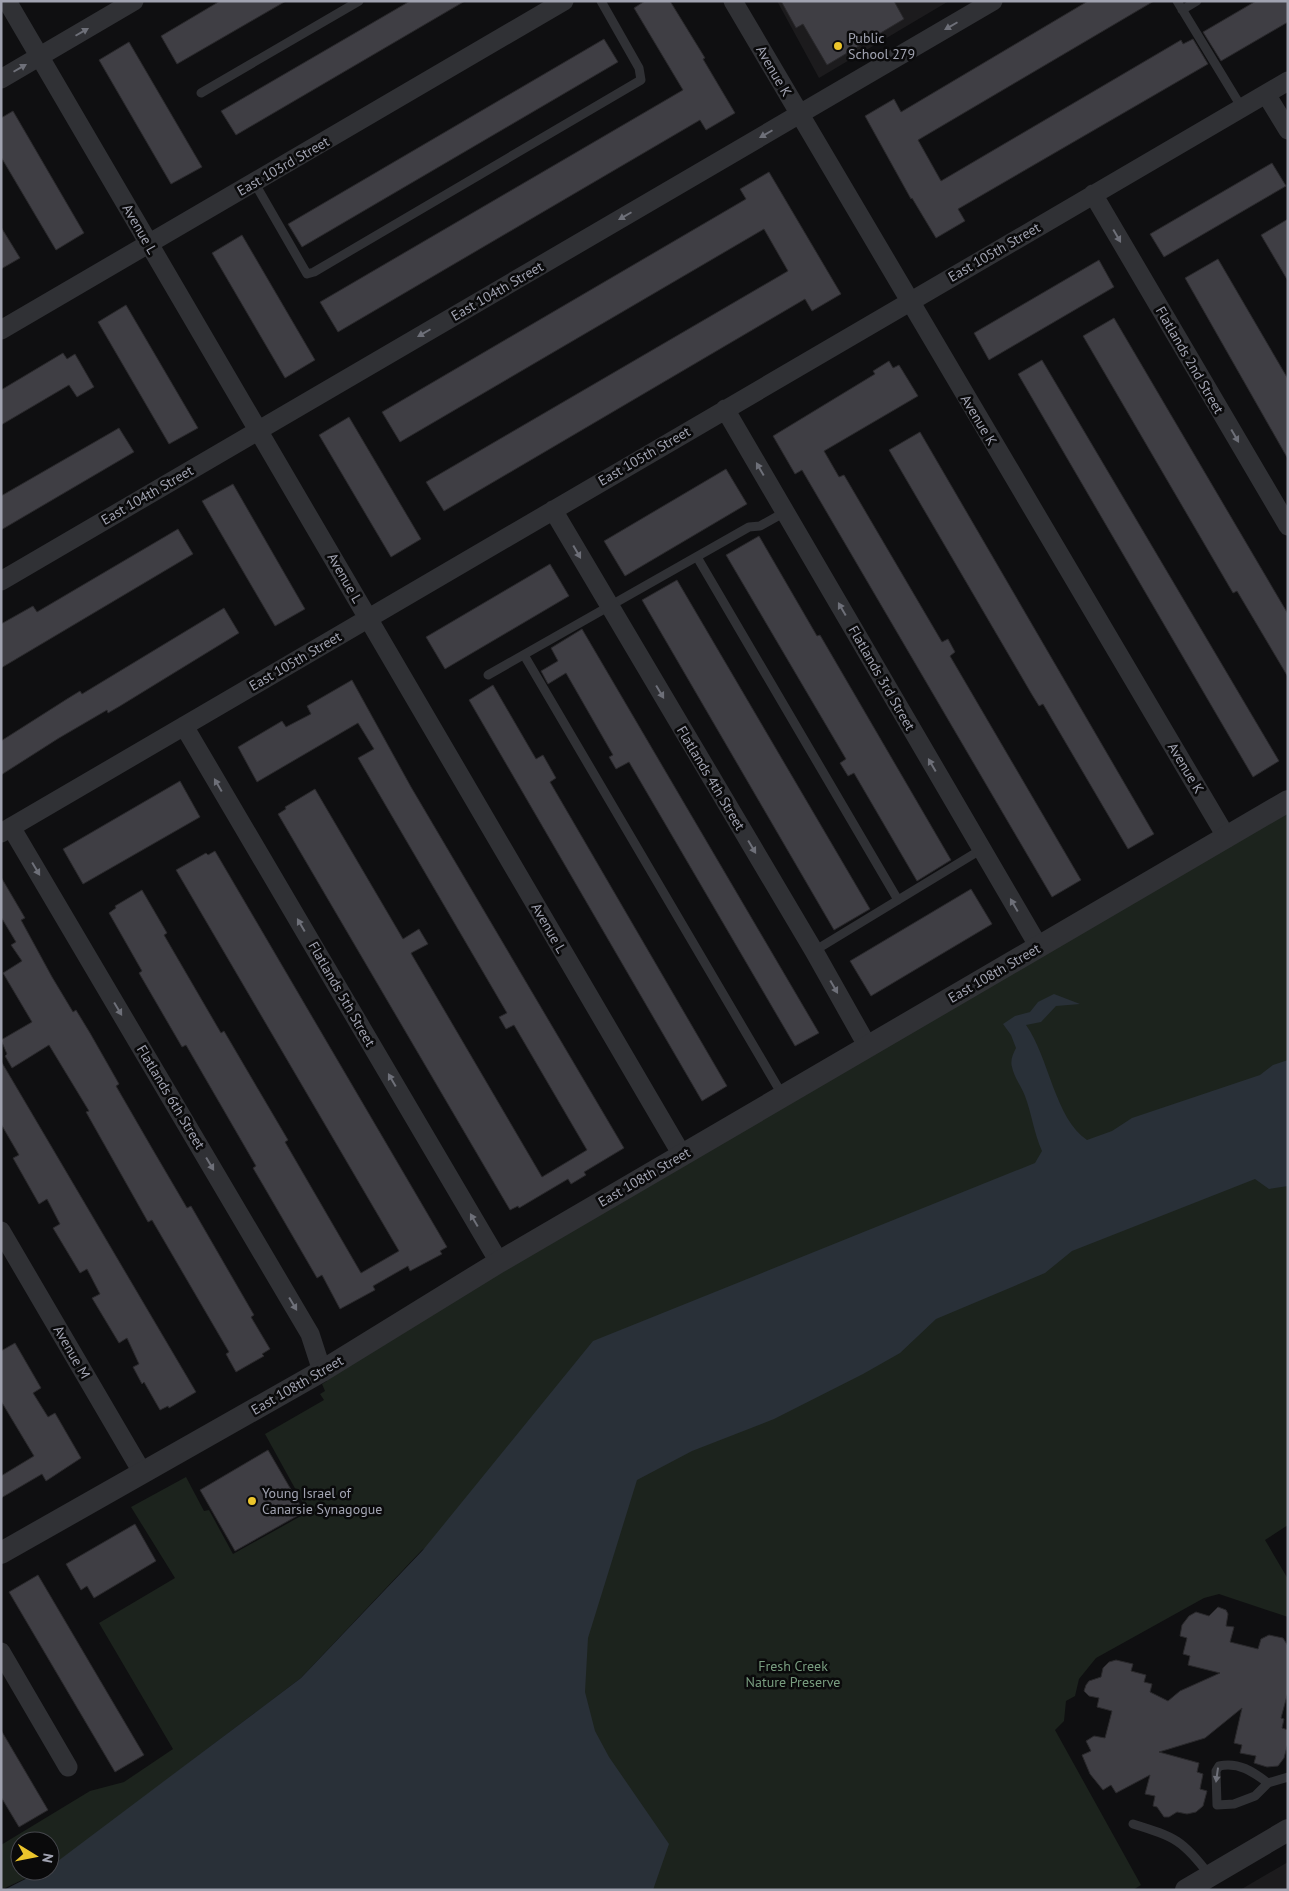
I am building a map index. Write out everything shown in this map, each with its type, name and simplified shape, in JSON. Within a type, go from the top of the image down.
[{"type":"street","name":"Avenue L","points":[[8,1],[682,1155]]},
{"type":"street","points":[[1,79],[134,1]]},
{"type":"street","name":"East 103rd Street","points":[[1,330],[564,1]]},
{"type":"street","name":"Avenue K","points":[[733,1],[1227,838]]},
{"type":"street","name":"East 104th Street","points":[[1,581],[993,1]]},
{"type":"street","name":"East 105th Street","points":[[6,830],[1288,81]]},
{"type":"street","points":[[1266,94],[1288,130]]},
{"type":"street","name":"Flatlands 2nd Street","points":[[1093,194],[1288,526]]},
{"type":"street","name":"Flatlands 3rd Street","points":[[725,409],[1039,947]]},
{"type":"street","name":"Flatlands 4th Street","points":[[553,510],[814,951],[868,1047]]},
{"type":"street","name":"Flatlands 5th Street","points":[[184,726],[499,1262]]},
{"type":"street","name":"East 108th Street","points":[[1,1553],[322,1371],[499,1262],[1288,801]]},
{"type":"street","name":"Flatlands 6th Street","points":[[6,830],[310,1334],[322,1371]]},
{"type":"street","name":"Avenue M","points":[[1,1231],[142,1472]]},
{"type":"street","points":[[1,1652],[68,1767]]},
{"type":"street","points":[[1186,1890],[1288,1830]]},
{"type":"lane","points":[[201,93],[359,1]]},
{"type":"lane","points":[[254,182],[307,274],[314,272],[641,80],[639,68],[601,1]]},
{"type":"lane","points":[[1177,1],[1242,108]]},
{"type":"lane","points":[[1182,10],[1197,1]]},
{"type":"lane","points":[[488,675],[749,527],[760,526],[785,512]]},
{"type":"lane","points":[[697,557],[898,900]]},
{"type":"lane","points":[[524,655],[783,1096]]},
{"type":"lane","points":[[814,951],[982,849]]},
{"type":"lane","points":[[1268,1783],[1252,1772],[1233,1763],[1219,1766],[1216,1771],[1217,1805],[1234,1804],[1255,1796],[1268,1783],[1288,1777]]},
{"type":"lane","points":[[1133,1824],[1170,1836],[1192,1851],[1210,1876]]},
{"type":"shaded area","name":"Public School 279","points":[[777,1],[949,1],[819,78]]},
{"type":"shaded area","points":[[1054,994],[1080,1004],[1056,1006],[1041,1022],[1026,1025],[1034,1038],[1067,1118],[1087,1140],[1112,1131],[1132,1118],[1260,1075],[1273,1065],[1288,1060],[1288,1186],[1269,1189],[1255,1179],[1072,1251],[1045,1273],[936,1319],[900,1353],[863,1374],[774,1419],[692,1451],[637,1480],[588,1638],[585,1692],[595,1731],[609,1757],[669,1844],[653,1890],[4,1890],[22,1881],[60,1881],[60,1859],[301,1678],[423,1550],[593,1341],[1035,1163],[1042,1151],[1025,1096],[1011,1064],[1016,1048],[1011,1035],[1003,1024],[1015,1016],[1030,1012],[1038,1002]]},
{"type":"shaded area","points":[[1288,1862],[1288,1890],[1240,1890]]},
{"type":"green space","points":[[1288,802],[1288,1082],[422,1550],[301,1678],[60,1861],[60,1831],[24,1831],[90,1791],[124,1782],[173,1749],[99,1623],[175,1578],[131,1507],[186,1477],[204,1511],[209,1510],[233,1554],[308,1512],[265,1434],[324,1400],[320,1394],[325,1391],[322,1384],[327,1381],[322,1371]]},
{"type":"green space","name":"Fresh Creek Nature Preserve","points":[[1257,1166],[1288,1174],[1288,1525],[1265,1540],[1288,1579],[1288,1617],[1219,1594],[1204,1598],[1096,1658],[1079,1679],[1075,1696],[1066,1701],[1064,1721],[1055,1730],[1141,1885],[1133,1890],[625,1890],[574,1703],[579,1636],[633,1476],[933,1305]]},
{"type":"green space","points":[[10,1840],[10,1881],[20,1881],[1,1890],[1,1845]]},
{"type":"building","points":[[220,1],[286,1],[177,64],[161,36]]},
{"type":"building","points":[[410,1],[465,1],[236,135],[221,111]]},
{"type":"building","points":[[645,1],[670,1],[705,58],[703,59],[735,113],[706,130],[700,120],[338,332],[320,302],[683,90],[634,8]]},
{"type":"building","name":"Public School 279","points":[[781,1],[894,1],[904,19],[827,65],[803,24],[796,28]]},
{"type":"building","points":[[1088,1],[1154,1],[918,140],[941,181],[1181,40],[1183,44],[1193,39],[1208,64],[958,209],[965,221],[936,238],[911,199],[865,116],[894,99],[901,112]]},
{"type":"building","points":[[1256,1],[1288,1],[1288,22],[1221,61],[1203,32]]},
{"type":"building","points":[[604,39],[618,62],[302,247],[288,224]]},
{"type":"building","points":[[129,42],[202,167],[171,184],[99,60]]},
{"type":"building","points":[[13,111],[84,233],[56,250],[1,157],[1,118]]},
{"type":"building","points":[[1272,163],[1286,186],[1164,257],[1150,234]]},
{"type":"building","points":[[769,172],[841,294],[812,311],[805,299],[444,511],[426,482],[788,271],[764,229],[400,442],[382,412],[746,199],[740,189]]},
{"type":"building","points":[[1288,219],[1288,281],[1261,235]]},
{"type":"building","points":[[1,227],[20,258],[1,269]]},
{"type":"building","points":[[242,235],[315,360],[285,378],[212,253]]},
{"type":"building","points":[[1218,259],[1288,379],[1288,459],[1185,278]]},
{"type":"building","points":[[1099,260],[1114,287],[989,360],[974,333]]},
{"type":"building","points":[[126,305],[198,428],[169,444],[98,322]]},
{"type":"building","points":[[1114,318],[1288,614],[1288,677],[1237,591],[1233,593],[1083,336]]},
{"type":"building","points":[[63,353],[67,359],[75,354],[94,387],[77,397],[69,385],[1,425],[1,390]]},
{"type":"building","points":[[1042,360],[1279,761],[1253,777],[1018,374]]},
{"type":"building","points":[[889,361],[893,368],[899,365],[918,396],[824,451],[839,477],[844,475],[942,642],[948,639],[955,652],[950,656],[1081,880],[1052,897],[802,470],[795,474],[773,436],[875,374],[873,371]]},
{"type":"building","points":[[349,417],[421,539],[391,557],[319,435]]},
{"type":"building","points":[[119,428],[134,452],[1,530],[1,496]]},
{"type":"building","points":[[920,432],[1154,834],[1128,849],[1043,704],[1039,706],[1031,693],[889,450]]},
{"type":"building","points":[[726,469],[747,504],[625,576],[604,541]]},
{"type":"building","points":[[233,484],[305,609],[275,626],[202,501]]},
{"type":"building","points":[[178,529],[193,554],[1,668],[1,624],[33,606],[37,612]]},
{"type":"building","points":[[759,536],[817,636],[820,635],[951,860],[917,881],[854,773],[848,776],[840,763],[846,759],[726,555]]},
{"type":"building","points":[[550,564],[569,596],[445,669],[426,637]]},
{"type":"building","points":[[677,580],[870,909],[834,930],[642,600]]},
{"type":"building","points":[[224,608],[239,633],[108,713],[107,710],[59,738],[1,775],[1,741],[80,691],[82,694]]},
{"type":"building","points":[[582,629],[819,1033],[795,1046],[629,762],[616,769],[609,757],[613,755],[566,673],[548,684],[541,671],[558,661],[551,648]]},
{"type":"building","points":[[352,680],[411,787],[624,1148],[584,1172],[586,1175],[571,1184],[568,1179],[519,1208],[518,1206],[510,1210],[278,814],[286,809],[285,807],[315,789],[403,939],[419,929],[428,944],[411,953],[542,1177],[587,1150],[514,1025],[506,1029],[499,1017],[507,1013],[358,758],[374,749],[358,723],[257,782],[238,747],[282,721],[286,727],[311,714],[307,706]]},
{"type":"building","points":[[493,685],[536,759],[543,755],[556,778],[550,782],[727,1086],[702,1101],[469,700]]},
{"type":"building","points":[[180,781],[200,817],[83,884],[63,849]]},
{"type":"building","points":[[215,851],[447,1247],[440,1251],[442,1254],[410,1271],[408,1266],[373,1286],[375,1290],[340,1309],[322,1275],[317,1278],[253,1168],[256,1166],[186,1045],[182,1047],[139,973],[142,971],[109,913],[116,908],[115,906],[142,890],[167,933],[164,935],[221,1033],[224,1031],[288,1140],[285,1142],[361,1273],[399,1251],[176,870],[206,853],[208,855]]},
{"type":"building","points":[[1,877],[25,918],[21,920],[52,977],[73,1012],[76,1010],[90,1033],[119,1084],[116,1086],[153,1150],[187,1208],[191,1206],[254,1315],[251,1317],[270,1349],[262,1354],[264,1356],[236,1372],[226,1354],[229,1352],[152,1220],[148,1222],[86,1112],[89,1111],[49,1045],[12,1068],[5,1056],[7,1054],[1,1040],[32,1022],[3,973],[22,961],[11,945],[16,942],[1,917]]},
{"type":"building","points":[[971,889],[992,924],[871,996],[850,961]]},
{"type":"building","points":[[1,1061],[196,1392],[169,1408],[168,1406],[160,1410],[144,1382],[142,1384],[133,1367],[139,1364],[127,1338],[119,1343],[92,1298],[100,1294],[87,1269],[80,1273],[53,1228],[60,1224],[47,1199],[39,1204],[13,1158],[19,1155],[1,1124]]},
{"type":"building","points":[[15,1343],[41,1388],[33,1393],[48,1417],[55,1413],[81,1458],[46,1481],[42,1474],[1,1498],[1,1476],[34,1456],[1,1401],[1,1351]]},
{"type":"building","name":"Young Israel of Canarsie Synagogue","points":[[268,1450],[304,1512],[235,1551],[200,1490]]},
{"type":"building","points":[[135,1524],[156,1561],[94,1598],[87,1586],[81,1590],[66,1564]]},
{"type":"building","points":[[38,1575],[144,1755],[115,1772],[9,1592]]},
{"type":"building","points":[[1218,1607],[1226,1610],[1228,1614],[1226,1626],[1234,1627],[1230,1642],[1258,1649],[1261,1639],[1269,1635],[1283,1638],[1288,1646],[1288,1692],[1281,1718],[1284,1719],[1282,1728],[1288,1730],[1288,1743],[1284,1758],[1278,1766],[1267,1767],[1254,1763],[1256,1756],[1240,1753],[1242,1745],[1234,1743],[1242,1708],[1205,1738],[1159,1752],[1199,1763],[1197,1772],[1203,1774],[1200,1789],[1207,1791],[1203,1806],[1196,1812],[1187,1814],[1177,1812],[1169,1817],[1164,1817],[1157,1807],[1153,1806],[1155,1796],[1145,1794],[1150,1775],[1116,1793],[1111,1785],[1103,1790],[1090,1774],[1082,1755],[1091,1751],[1086,1741],[1094,1736],[1105,1738],[1112,1711],[1097,1707],[1099,1698],[1089,1696],[1084,1691],[1089,1681],[1101,1677],[1103,1668],[1109,1662],[1116,1660],[1133,1664],[1131,1671],[1146,1675],[1144,1682],[1152,1684],[1150,1692],[1168,1701],[1180,1691],[1220,1673],[1188,1665],[1190,1656],[1183,1654],[1187,1638],[1180,1636],[1182,1625],[1189,1616],[1196,1612],[1209,1616]]},
{"type":"building","points":[[1,1730],[48,1810],[19,1827],[1,1797]]},
{"type":"place","name":"Public School 279","points":[[838,46]]},
{"type":"place","name":"Young Israel of Canarsie Synagogue","points":[[252,1501]]}]
